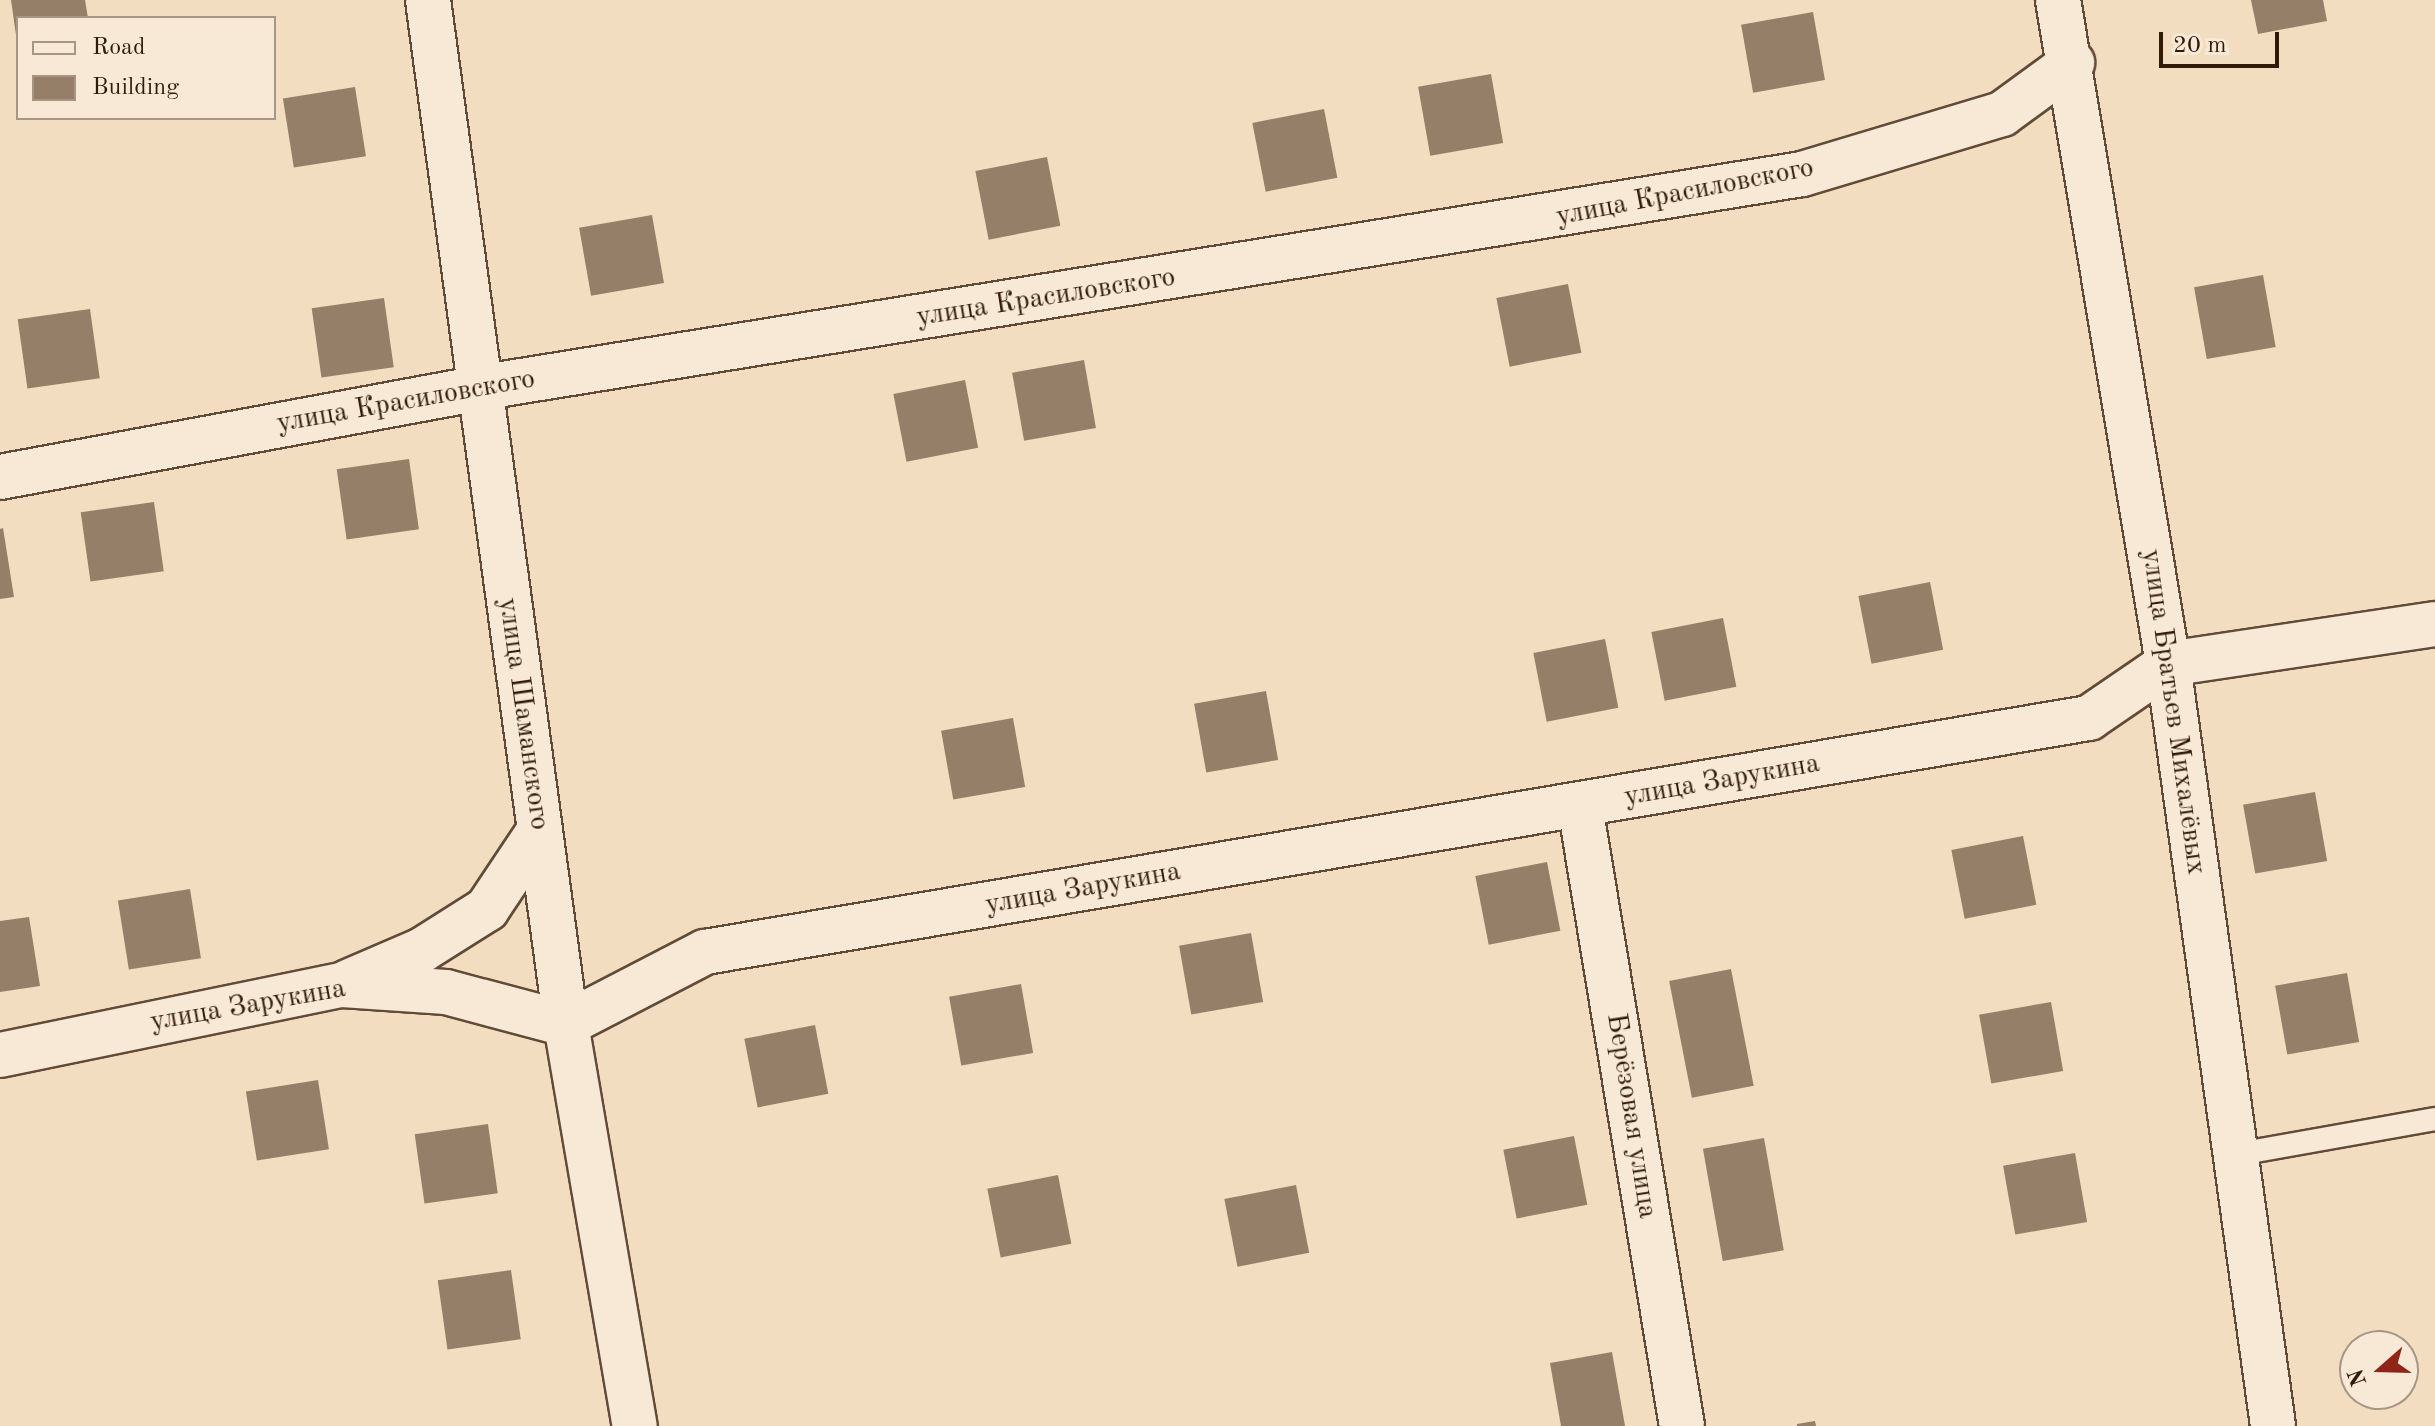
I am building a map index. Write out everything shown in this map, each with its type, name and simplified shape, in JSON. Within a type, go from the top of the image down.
[{"type":"street","name":"улица Шаманского","points":[[428,0],[566,1024],[635,1426]]},
{"type":"street","name":"улица Братьев Михалёвых","points":[[2058,0],[2072,63],[2168,664],[2233,1155],[2273,1426]]},
{"type":"street","name":"улица Красиловского","points":[[0,477],[478,388],[1802,174],[2002,114],[2072,63]]},
{"type":"street","points":[[2168,664],[2435,624]]},
{"type":"street","name":"улица Зарукина","points":[[0,1055],[342,985],[446,992],[566,1024],[705,952],[2089,718],[2168,664]]},
{"type":"street","name":"Берёзовая улица","points":[[1580,806],[1682,1426]]},
{"type":"street","points":[[342,985],[422,950],[487,909],[539,831]]},
{"type":"lane","points":[[2233,1155],[2435,1119]]},
{"type":"building","points":[[11,0],[85,0],[88,16],[16,16],[16,35]]},
{"type":"building","points":[[2251,0],[2323,0],[2327,21],[2258,34]]},
{"type":"building","points":[[1813,12],[1825,80],[1753,93],[1741,25]]},
{"type":"building","points":[[1491,74],[1503,143],[1430,156],[1418,87]]},
{"type":"building","points":[[355,87],[366,156],[294,168],[283,98]]},
{"type":"building","points":[[1324,109],[1337,178],[1266,192],[1252,123]]},
{"type":"building","points":[[1047,157],[1060,226],[989,240],[975,171]]},
{"type":"building","points":[[652,215],[664,283],[591,296],[579,228]]},
{"type":"building","points":[[2263,275],[2276,347],[2207,359],[2194,287]]},
{"type":"building","points":[[1568,284],[1581,353],[1510,367],[1496,298]]},
{"type":"building","points":[[384,298],[394,367],[321,377],[312,308]]},
{"type":"building","points":[[90,309],[100,378],[27,388],[18,319]]},
{"type":"building","points":[[1084,360],[1096,428],[1024,441],[1012,373]]},
{"type":"building","points":[[965,380],[978,448],[907,462],[893,394]]},
{"type":"building","points":[[409,459],[419,529],[347,539],[337,469]]},
{"type":"building","points":[[154,502],[164,571],[90,582],[81,512]]},
{"type":"building","points":[[3,528],[14,597],[0,599],[0,529]]},
{"type":"building","points":[[1930,582],[1943,650],[1872,664],[1858,596]]},
{"type":"building","points":[[1723,618],[1736,687],[1665,701],[1651,632]]},
{"type":"building","points":[[1605,639],[1618,708],[1547,722],[1533,653]]},
{"type":"building","points":[[1266,691],[1278,760],[1206,773],[1194,704]]},
{"type":"building","points":[[1013,718],[1025,787],[953,800],[941,731]]},
{"type":"building","points":[[2315,792],[2327,861],[2255,874],[2243,805]]},
{"type":"building","points":[[2023,836],[2036,905],[1965,919],[1951,850]]},
{"type":"building","points":[[1547,862],[1560,931],[1489,945],[1475,876]]},
{"type":"building","points":[[190,889],[201,958],[129,970],[118,900]]},
{"type":"building","points":[[29,917],[40,986],[0,992],[0,921]]},
{"type":"building","points":[[1251,933],[1263,1002],[1191,1015],[1179,946]]},
{"type":"building","points":[[1731,969],[1754,1086],[1692,1098],[1669,981]]},
{"type":"building","points":[[2347,973],[2359,1042],[2287,1055],[2275,986]]},
{"type":"building","points":[[1021,984],[1033,1053],[961,1066],[949,997]]},
{"type":"building","points":[[2051,1002],[2063,1071],[1991,1084],[1979,1015]]},
{"type":"building","points":[[815,1025],[828,1094],[758,1107],[744,1039]]},
{"type":"building","points":[[318,1080],[329,1149],[257,1161],[246,1091]]},
{"type":"building","points":[[488,1124],[498,1193],[424,1204],[415,1134]]},
{"type":"building","points":[[1574,1136],[1587,1205],[1517,1218],[1503,1150]]},
{"type":"building","points":[[1764,1138],[1784,1250],[1723,1261],[1703,1149]]},
{"type":"building","points":[[2075,1153],[2087,1222],[2015,1235],[2003,1166]]},
{"type":"building","points":[[1058,1175],[1071,1244],[1001,1257],[987,1189]]},
{"type":"building","points":[[1296,1185],[1309,1253],[1238,1267],[1224,1199]]},
{"type":"building","points":[[511,1270],[521,1339],[447,1350],[438,1280]]},
{"type":"building","points":[[1612,1352],[1625,1426],[1561,1426],[1550,1363]]},
{"type":"building","points":[[1815,1421],[1816,1426],[1797,1426],[1797,1424]]}]
